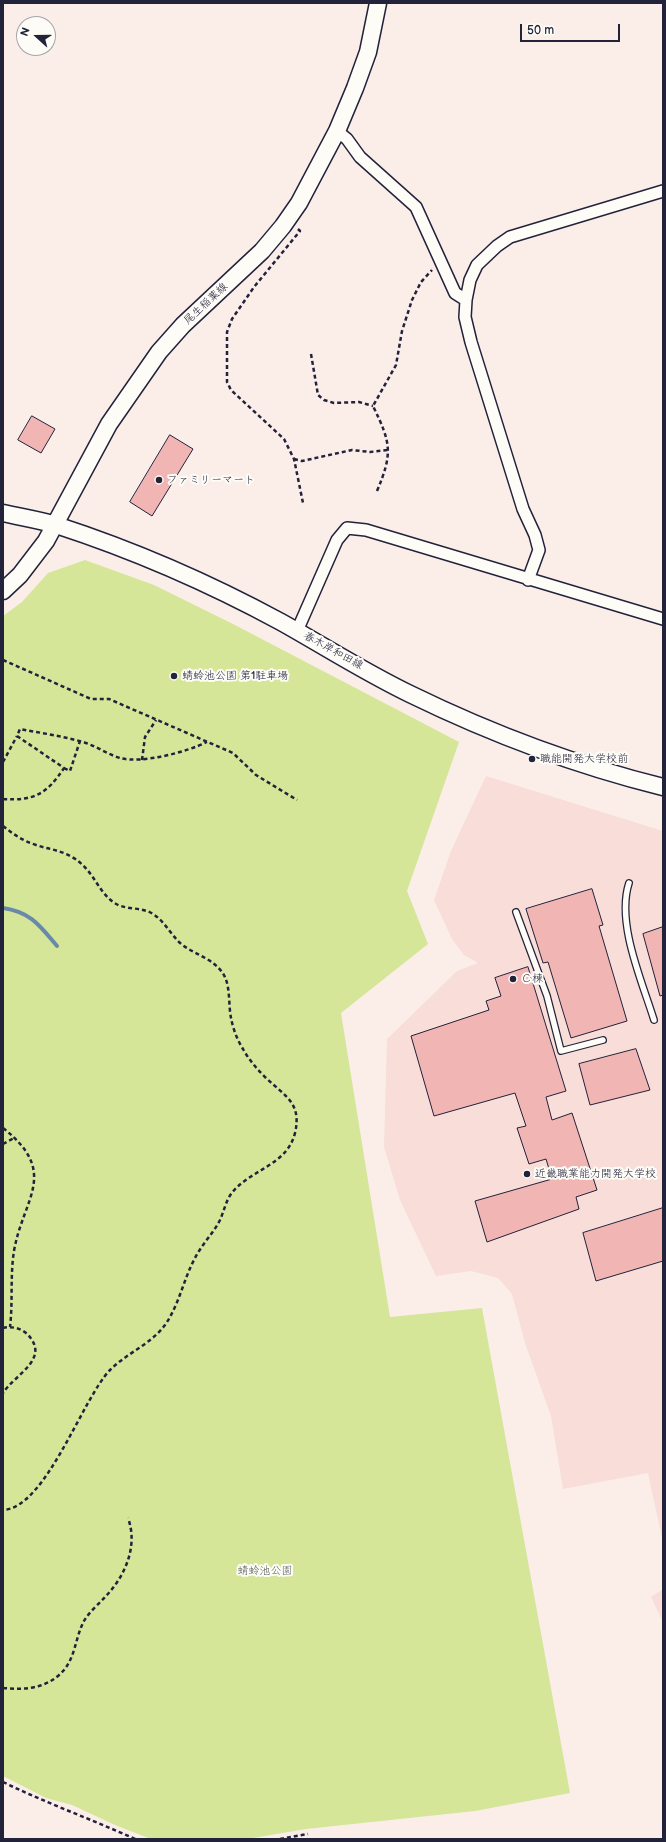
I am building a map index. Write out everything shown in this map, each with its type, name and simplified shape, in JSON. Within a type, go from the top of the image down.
[{"type":"main road","name":"尾生稲葉線","points":[[3,591],[34,558],[54,525],[109,424],[159,352],[183,325],[262,251],[288,218],[310,185],[337,131],[368,52],[378,3]]},
{"type":"main road","name":"春木岸和田線","points":[[3,514],[54,525],[152,561],[220,591],[409,694],[520,743],[601,771],[663,787]]},
{"type":"street","points":[[337,131],[348,139],[360,157],[416,207],[455,293],[466,300]]},
{"type":"street","points":[[528,580],[539,550],[535,535],[523,509],[471,342],[466,317],[466,300],[470,280],[477,265],[488,254],[510,237],[663,191]]},
{"type":"street","points":[[297,632],[337,540],[347,528],[366,530],[663,620]]},
{"type":"lane","points":[[629,883],[625,896],[629,938],[654,1020]]},
{"type":"lane","points":[[516,912],[547,996],[560,1051],[603,1040]]},
{"type":"path","points":[[288,218],[300,231],[254,287],[232,319],[227,332],[227,382],[231,390],[284,439],[294,458],[303,503]]},
{"type":"path","points":[[372,406],[396,365],[402,331],[412,300],[421,282],[440,260]]},
{"type":"path","points":[[311,354],[318,395],[324,400],[334,403],[360,402],[372,406],[386,432],[388,450],[386,470],[377,491]]},
{"type":"path","points":[[294,458],[302,461],[352,450],[370,452],[388,450]]},
{"type":"path","points":[[3,660],[91,699],[109,699],[233,754],[256,775],[297,800]]},
{"type":"path","points":[[142,760],[145,737],[156,720]]},
{"type":"path","points":[[3,762],[20,729],[80,741],[118,757],[142,760],[207,742]]},
{"type":"path","points":[[17,736],[70,771],[80,741]]},
{"type":"path","points":[[3,799],[24,800],[43,793],[56,782],[64,768]]},
{"type":"path","points":[[3,826],[22,840],[62,852],[80,862],[89,870],[107,897],[115,904],[125,908],[144,910],[153,914],[162,920],[179,942],[215,964],[226,981],[231,1019],[240,1044],[261,1073],[291,1101],[296,1108],[297,1119],[293,1141],[280,1158],[247,1180],[230,1195],[218,1223],[194,1258],[182,1288],[180,1299],[163,1328],[143,1346],[123,1358],[100,1381],[70,1437],[35,1490],[20,1504],[10,1510],[3,1510]]},
{"type":"path","points":[[3,1128],[21,1144],[30,1161],[34,1178],[32,1196],[18,1232],[13,1257],[10,1327]]},
{"type":"path","points":[[3,1144],[14,1138]]},
{"type":"path","points":[[3,1328],[10,1327],[24,1331],[34,1342],[35,1350],[29,1366],[3,1392]]},
{"type":"path","points":[[3,1688],[19,1689],[42,1684],[58,1675],[67,1667],[76,1649],[84,1621],[113,1588],[127,1563],[133,1536],[128,1518]]},
{"type":"path","points":[[3,1782],[38,1799],[66,1808],[135,1839]]},
{"type":"path","points":[[280,1839],[308,1834]]},
{"type":"shaded area","name":"近畿職業能力開発大学校","points":[[486,776],[663,831],[663,1543],[648,1473],[563,1489],[551,1416],[525,1343],[512,1294],[498,1278],[471,1271],[436,1276],[400,1200],[384,1147],[387,1039],[457,971],[478,963],[464,955],[452,939],[434,900],[451,851]]},
{"type":"shaded area","points":[[663,1589],[663,1622],[651,1597]]},
{"type":"green space","name":"蜻蛉池公園","points":[[85,560],[154,585],[233,624],[459,742],[407,891],[428,944],[341,1013],[390,1317],[482,1308],[570,1793],[475,1811],[306,1829],[247,1839],[151,1839],[115,1825],[72,1805],[46,1798],[3,1776],[3,616],[22,602],[48,573]]},
{"type":"building","points":[[32,416],[55,429],[41,453],[18,440]]},
{"type":"building","points":[[170,435],[193,449],[152,516],[130,502]]},
{"type":"building","points":[[592,889],[603,925],[599,926],[627,1021],[571,1038],[548,962],[543,963],[526,909]]},
{"type":"building","points":[[663,927],[663,995],[660,996],[643,934]]},
{"type":"building","points":[[528,967],[566,1091],[546,1097],[552,1120],[572,1113],[597,1190],[576,1197],[579,1209],[487,1242],[475,1201],[552,1179],[546,1159],[529,1164],[517,1128],[526,1126],[515,1093],[434,1116],[411,1036],[489,1010],[486,1001],[501,996],[495,978]]},
{"type":"building","points":[[636,1049],[650,1090],[590,1105],[579,1064]]},
{"type":"building","points":[[663,1208],[663,1261],[596,1281],[583,1233]]},
{"type":"waterway","points":[[3,908],[21,913],[34,921],[57,946]]},
{"type":"place","name":"ファミリーマート","points":[[159,480]]},
{"type":"place","name":"蜻蛉池公園 第1駐車場","points":[[174,676]]},
{"type":"place","name":"職能開発大学校前","points":[[532,759]]},
{"type":"place","name":"Ｃ棟","points":[[513,979]]},
{"type":"place","name":"近畿職業能力開発大学校","points":[[527,1174]]}]
